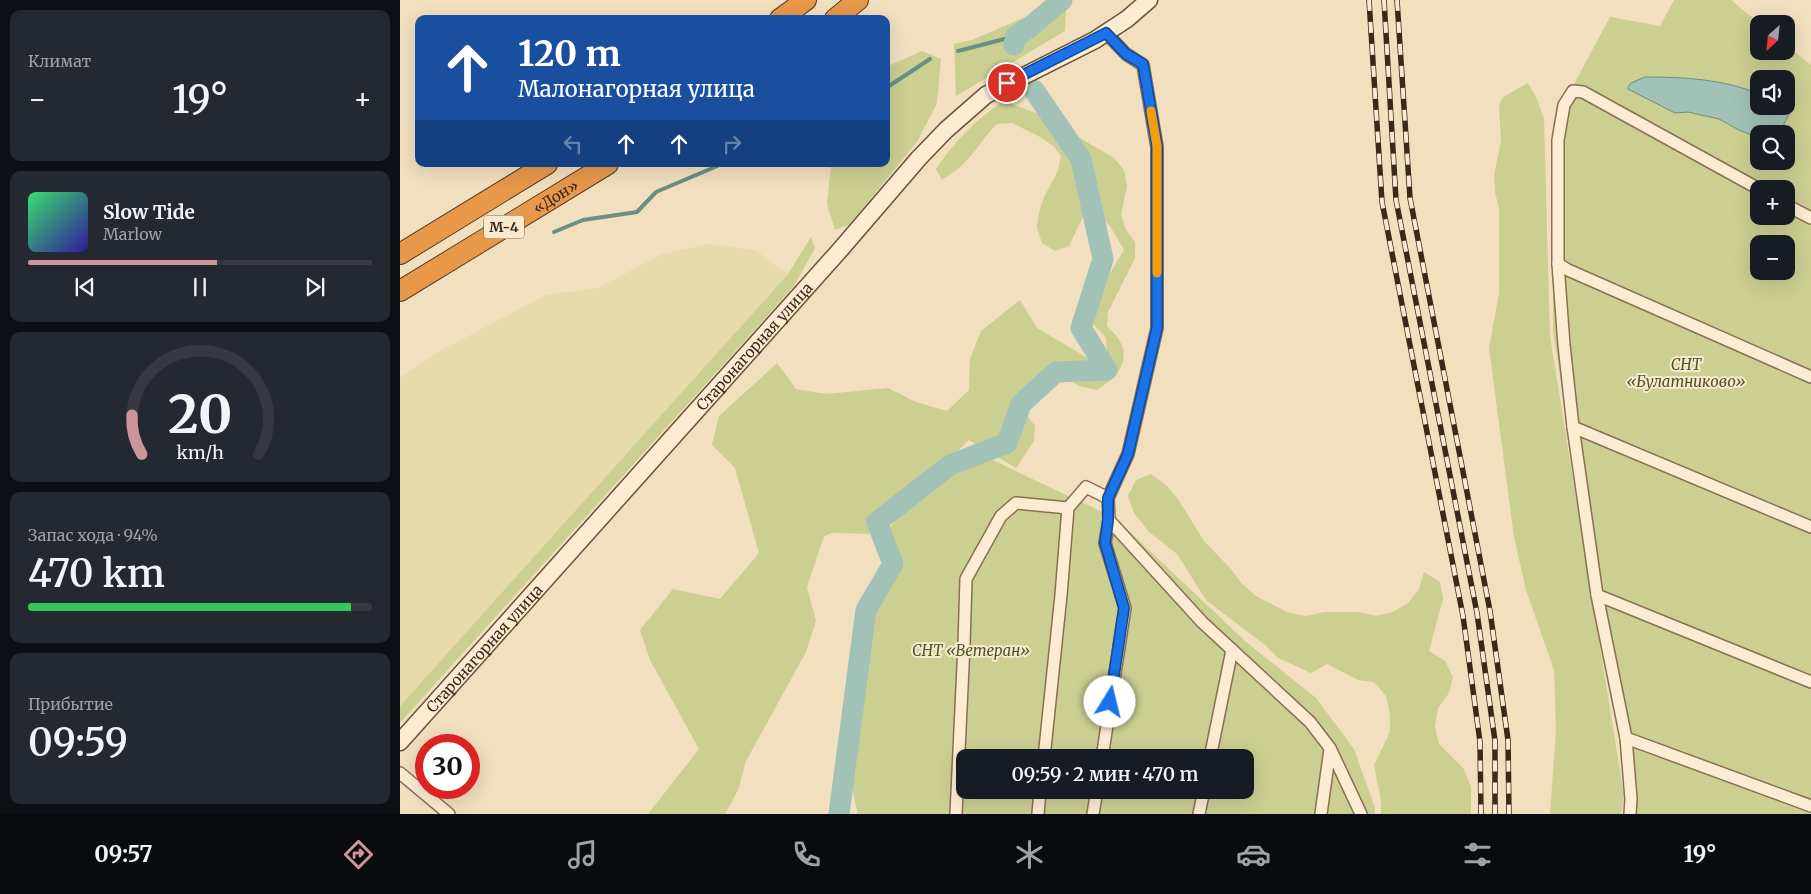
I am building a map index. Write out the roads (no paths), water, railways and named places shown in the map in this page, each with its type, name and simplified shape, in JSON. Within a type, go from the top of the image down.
[{"type":"highway","points":[[785,15],[806,0]]},
{"type":"highway","points":[[840,15],[858,0]]},
{"type":"highway","name":"«Дон»","points":[[400,254],[542,167]]},
{"type":"highway","name":"«Дон»","points":[[400,291],[603,167]]},
{"type":"main road","name":"Старонагорная улица","points":[[400,742],[840,250],[919,158],[946,130],[986,95],[1106,33],[1149,0]]},
{"type":"street","points":[[1103,749],[1124,608],[1105,543],[1108,498],[1128,454],[1157,328],[1157,146],[1143,64],[1126,54],[1106,33]]},
{"type":"street","points":[[1630,814],[1631,799],[1626,738],[1597,595],[1573,427],[1564,345],[1558,264],[1558,140],[1564,106],[1573,91],[1583,92],[1750,184]]},
{"type":"street","points":[[1795,210],[1811,218]]},
{"type":"street","points":[[1558,264],[1811,377]]},
{"type":"street","points":[[1573,427],[1811,527]]},
{"type":"street","points":[[1045,749],[1068,508],[1086,487],[1108,498]]},
{"type":"street","points":[[956,814],[966,579],[1001,516],[1016,503],[1068,508]]},
{"type":"street","points":[[1108,520],[1202,622],[1310,722],[1330,748],[1361,814]]},
{"type":"street","points":[[1597,595],[1811,682]]},
{"type":"street","points":[[1212,749],[1232,650]]},
{"type":"street","points":[[1626,738],[1811,806]]},
{"type":"street","points":[[1321,814],[1330,748]]},
{"type":"street","points":[[400,773],[449,814]]},
{"type":"street","points":[[1038,814],[1039,799]]},
{"type":"street","points":[[1094,814],[1096,799]]},
{"type":"street","points":[[1199,814],[1202,799]]},
{"type":"water","points":[[1645,77],[1688,78],[1717,82],[1750,91],[1750,115],[1788,115],[1784,125],[1750,125],[1750,134],[1719,119],[1688,112],[1675,113],[1628,89],[1631,83]]},
{"type":"waterway","points":[[1014,45],[1016,36],[1030,27],[1062,0]]},
{"type":"waterway","points":[[958,51],[1016,36]]},
{"type":"waterway","points":[[890,85],[930,59]]},
{"type":"waterway","points":[[839,814],[866,610],[893,564],[877,522],[950,465],[1007,443],[1021,404],[1056,372],[1107,370],[1081,328],[1103,259],[1081,159],[1034,90]]},
{"type":"waterway","points":[[554,232],[583,220],[637,212],[656,192],[715,167]]},
{"type":"railway","points":[[1369,0],[1382,202],[1463,616],[1480,742],[1481,814]]},
{"type":"railway","points":[[1384,0],[1396,200],[1477,613],[1495,741],[1495,814]]},
{"type":"railway","points":[[1397,0],[1410,198],[1490,611],[1508,740],[1509,814]]},
{"type":"park label","name":"СНТ «Булатниково»","points":[[1686,372]]},
{"type":"park label","name":"СНТ «Ветеран»","points":[[971,650]]}]
